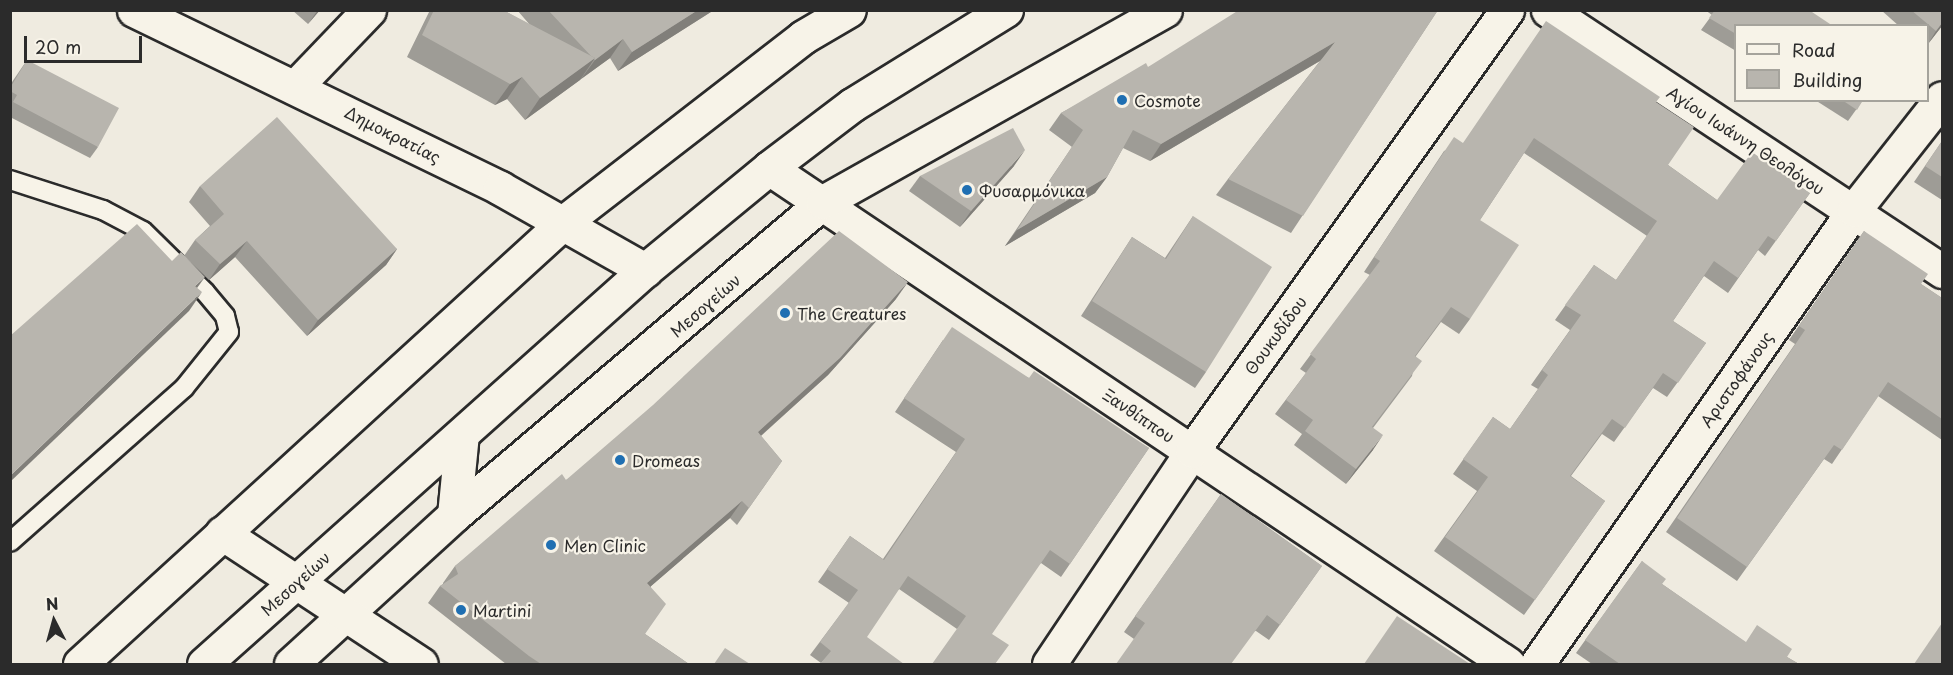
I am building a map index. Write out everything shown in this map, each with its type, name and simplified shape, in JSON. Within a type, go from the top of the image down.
[{"type":"street","points":[[297,85],[369,10]]},
{"type":"street","points":[[80,664],[564,222],[803,37],[849,10]]},
{"type":"street","name":"Μεσογείων","points":[[204,664],[645,270],[769,168],[852,105],[1006,10]]},
{"type":"street","name":"Μεσογείων","points":[[291,664],[454,515],[823,202],[1165,10]]},
{"type":"street","name":"Θουκυδίδου","points":[[1049,664],[1192,451],[1506,10]]},
{"type":"street","name":"Αγίου Ιωάννη Θεολόγου","points":[[1548,10],[1854,210],[1942,271]]},
{"type":"street","name":"Δημοκρατίας","points":[[146,13],[297,85],[564,222],[645,270]]},
{"type":"street","name":"Αριστοφάνους","points":[[1538,664],[1854,210],[1942,98]]},
{"type":"street","name":"Ξανθίππου","points":[[769,168],[823,202],[1508,664]]},
{"type":"street","points":[[454,515],[462,434]]},
{"type":"street","points":[[222,533],[299,579],[421,664]]},
{"type":"lane","points":[[10,180],[103,210],[143,231],[205,292],[225,316],[229,332],[184,388],[10,542]]},
{"type":"building","points":[[434,10],[503,10],[595,58],[540,98],[522,77],[510,84],[422,35]]},
{"type":"building","points":[[548,10],[698,10],[632,52],[623,39],[595,60]]},
{"type":"building","points":[[1239,10],[1438,10],[1303,216],[1228,179],[1335,42],[1161,144],[1133,130],[1107,177],[1017,230],[1083,130],[1061,113],[1146,63],[1148,67]]},
{"type":"building","points":[[1715,10],[1809,10],[1830,24],[1734,24],[1734,33],[1709,18]]},
{"type":"building","points":[[1911,10],[1942,10],[1942,23],[1936,31]]},
{"type":"building","points":[[1546,21],[1660,97],[1656,102],[1694,127],[1668,165],[1717,200],[1752,152],[1810,193],[1776,241],[1768,236],[1738,278],[1714,261],[1673,321],[1706,343],[1678,383],[1663,373],[1625,428],[1612,419],[1570,476],[1605,501],[1535,600],[1445,537],[1488,477],[1463,459],[1493,417],[1510,429],[1548,375],[1542,370],[1581,315],[1565,305],[1594,265],[1616,280],[1657,221],[1534,138],[1480,220],[1519,245],[1470,319],[1451,307],[1415,356],[1422,361],[1372,427],[1383,435],[1356,469],[1305,431],[1313,420],[1286,400],[1316,359],[1310,354],[1380,261],[1374,257],[1454,137],[1463,143]]},
{"type":"building","points":[[27,60],[119,108],[98,147],[13,102],[17,95],[10,91],[10,88]]},
{"type":"building","points":[[1845,102],[1862,102],[1857,110]]},
{"type":"building","points":[[277,117],[397,249],[318,320],[247,241],[220,264],[195,240],[224,214],[200,186]]},
{"type":"building","points":[[1013,128],[1025,150],[971,211],[920,176]]},
{"type":"building","points":[[1942,141],[1942,177],[1925,166]]},
{"type":"building","points":[[1193,216],[1272,267],[1206,372],[1092,301],[1132,237],[1166,259]]},
{"type":"building","points":[[137,224],[172,261],[181,252],[205,277],[195,286],[202,292],[10,476],[10,336]]},
{"type":"building","points":[[839,231],[908,282],[840,358],[758,432],[782,461],[749,508],[742,501],[647,583],[666,604],[645,634],[689,664],[541,664],[440,586],[458,574],[455,566],[562,474],[566,480],[653,405]]},
{"type":"building","points":[[1864,231],[1928,274],[1921,284],[1942,298],[1942,419],[1888,382],[1842,450],[1834,445],[1747,567],[1677,518],[1805,330],[1799,326]]},
{"type":"building","points":[[952,327],[1029,378],[1034,371],[1149,448],[1070,564],[1050,550],[992,634],[1009,645],[995,664],[932,664],[966,616],[908,576],[867,637],[904,664],[820,664],[831,651],[820,642],[858,590],[827,569],[850,536],[884,560],[965,439],[904,398]]},
{"type":"building","points":[[1221,494],[1322,566],[1280,625],[1267,615],[1231,664],[1116,664],[1145,623],[1135,616]]},
{"type":"building","points":[[1642,561],[1666,579],[1662,584],[1746,642],[1757,625],[1792,649],[1787,657],[1799,664],[1620,664],[1585,640]]},
{"type":"building","points":[[1397,616],[1470,664],[1364,664]]},
{"type":"building","points":[[1942,623],[1942,664],[1914,664]]},
{"type":"building","points":[[725,648],[750,664],[714,664]]},
{"type":"place","name":"Cosmote","points":[[1122,100]]},
{"type":"place","name":"Φυσαρμόνικα","points":[[967,190]]},
{"type":"place","name":"The Creatures","points":[[785,313]]},
{"type":"place","name":"Dromeas","points":[[620,460]]},
{"type":"place","name":"Men Clinic","points":[[551,545]]},
{"type":"place","name":"Martini","points":[[461,610]]}]
